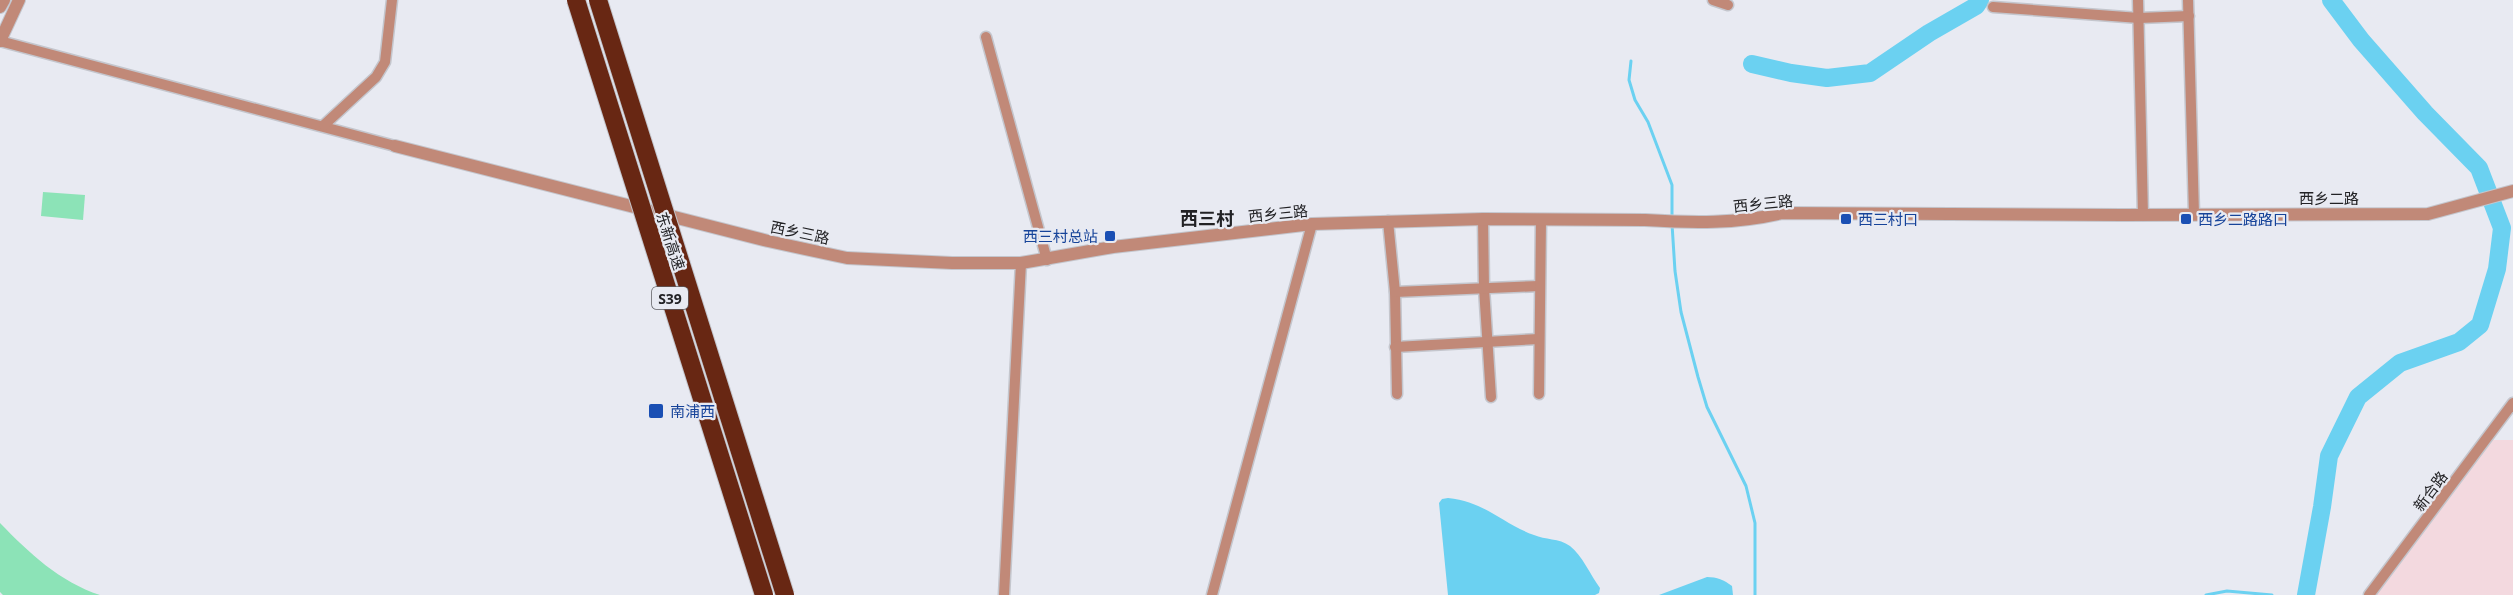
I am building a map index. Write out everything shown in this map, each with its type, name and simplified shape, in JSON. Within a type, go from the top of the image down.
[{"type":"highway","name":"东新高速","points":[[576,0],[764,595]]},
{"type":"highway","name":"东新高速","points":[[598,0],[785,595]]},
{"type":"street","points":[[0,8],[4,0]]},
{"type":"street","points":[[19,0],[0,41],[324,125],[395,146]]},
{"type":"street","points":[[324,125],[376,77],[385,62],[392,0]]},
{"type":"street","points":[[1713,0],[1728,5]]},
{"type":"street","points":[[2138,0],[2143,215]]},
{"type":"street","points":[[2188,0],[2194,214]]},
{"type":"street","points":[[1993,7],[2139,18],[2189,16]]},
{"type":"street","points":[[986,37],[1047,260]]},
{"type":"street","name":"西乡三路","points":[[395,146],[768,241],[847,258],[952,263],[1021,263],[1113,247],[1312,225],[1388,221],[1483,219],[1750,221],[1782,213],[2143,215]]},
{"type":"street","name":"西乡二路","points":[[2143,215],[2428,214],[2475,203],[2512,191]]},
{"type":"street","points":[[1483,219],[1484,288],[1491,397]]},
{"type":"street","points":[[1539,394],[1541,220]]},
{"type":"street","points":[[1388,221],[1395,292],[1397,394]]},
{"type":"street","points":[[1212,595],[1312,225]]},
{"type":"street","points":[[1004,595],[1021,263]]},
{"type":"street","points":[[1395,292],[1539,286]]},
{"type":"street","points":[[1395,347],[1539,339]]},
{"type":"street","name":"新合路","points":[[2369,595],[2513,403]]},
{"type":"shaded area","points":[[2486,440],[2513,440],[2513,595],[2369,595]]},
{"type":"green space","points":[[43,192],[85,195],[83,220],[41,216]]},
{"type":"green space","points":[[0,523],[34,556],[58,574],[100,595],[3,595],[0,592]]},
{"type":"water","points":[[1448,498],[1473,504],[1538,537],[1570,546],[1600,588],[1599,593],[1595,595],[1448,595],[1439,503],[1442,499]]},
{"type":"water","points":[[1707,577],[1717,578],[1732,586],[1733,595],[1659,595]]},
{"type":"waterway","points":[[1752,64],[1827,78],[1870,73],[1929,33],[1976,6],[1980,0]]},
{"type":"waterway","points":[[2306,595],[2329,456],[2358,397],[2400,363],[2459,342],[2480,325],[2497,269],[2502,228],[2479,168],[2425,113],[2361,40],[2331,0]]},
{"type":"waterway","points":[[1631,61],[1629,80],[1635,100],[1648,122],[1672,185],[1672,218]]},
{"type":"waterway","points":[[1672,224],[1681,312],[1698,377],[1707,407],[1746,486],[1755,523],[1755,595]]},
{"type":"waterway","points":[[2206,595],[2227,591],[2272,595]]},
{"type":"place","name":"西三村口","points":[[1846,219]]},
{"type":"place","name":"西乡二路路口","points":[[2186,219]]},
{"type":"place","name":"西三村总站","points":[[1110,236]]},
{"type":"place","name":"南浦西","points":[[656,411]]},
{"type":"district","name":"西三村","points":[[1207,218]]}]
